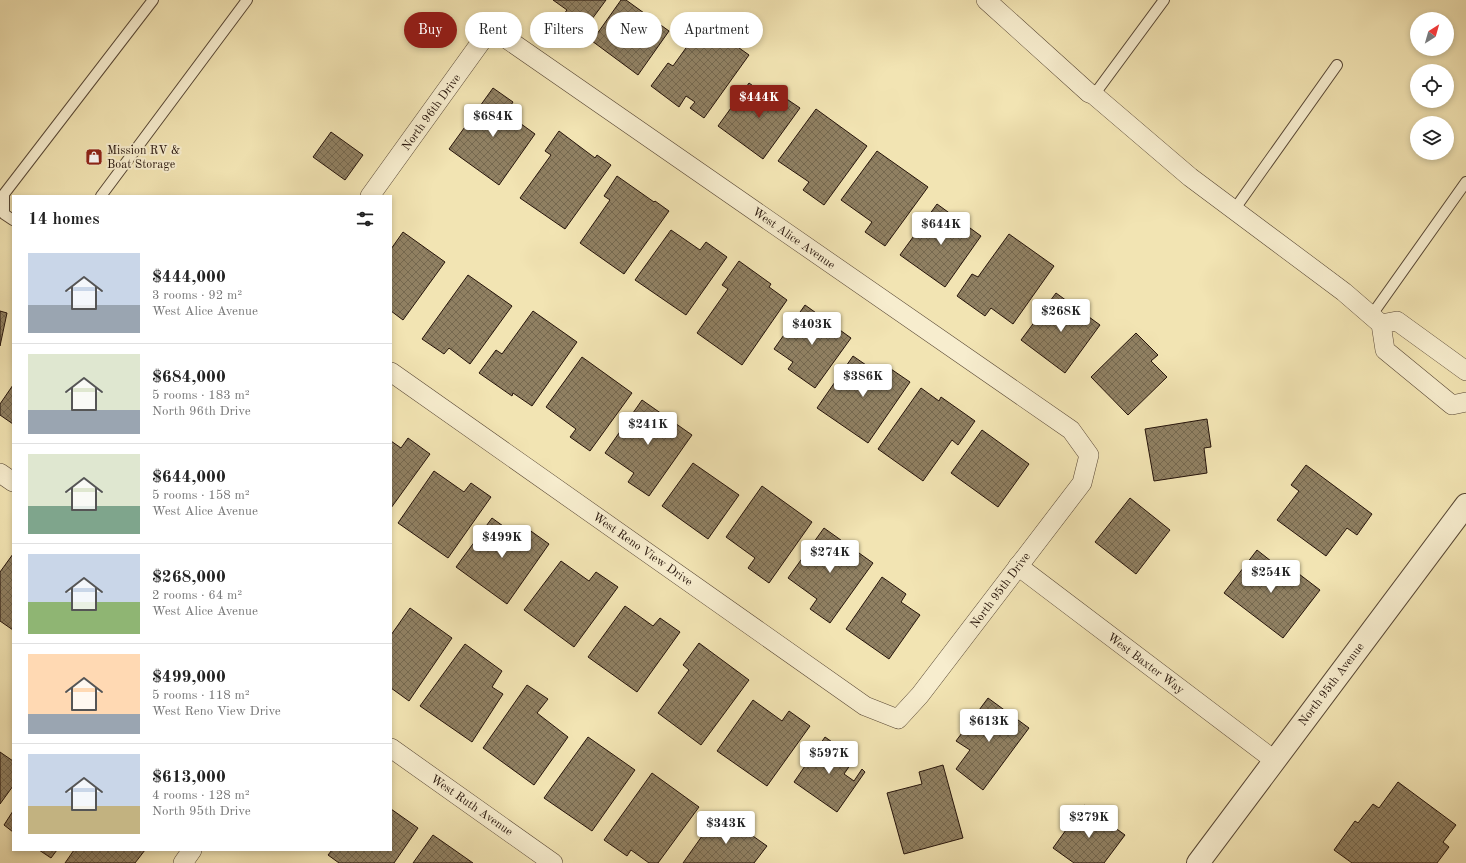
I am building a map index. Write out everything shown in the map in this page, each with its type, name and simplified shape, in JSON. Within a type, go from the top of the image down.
[{"type":"street","points":[[986,0],[1089,93],[1094,95],[1190,177],[1344,292],[1376,320],[1384,350],[1452,405],[1466,402]]},
{"type":"street","name":"North 96th Drive","points":[[371,195],[477,48]]},
{"type":"street","name":"West Alice Avenue","points":[[520,48],[1071,430],[1089,455]]},
{"type":"street","points":[[1376,320],[1397,321],[1466,371]]},
{"type":"street","name":"West Reno View Drive","points":[[392,373],[865,706],[898,719]]},
{"type":"street","name":"North 95th Drive","points":[[898,719],[920,695],[1082,483],[1089,455]]},
{"type":"street","points":[[0,472],[12,481]]},
{"type":"street","name":"North 95th Avenue","points":[[1198,863],[1466,504]]},
{"type":"street","name":"West Baxter Way","points":[[1018,566],[1274,760]]},
{"type":"street","name":"West Ruth Avenue","points":[[392,749],[553,863]]},
{"type":"street","points":[[183,863],[191,851]]},
{"type":"lane","points":[[12,219],[4,214],[4,194],[153,0]]},
{"type":"lane","points":[[102,195],[247,0]]},
{"type":"lane","points":[[1094,95],[1164,0]]},
{"type":"lane","points":[[1234,210],[1337,65]]},
{"type":"lane","points":[[1376,320],[1466,182]]},
{"type":"building","points":[[553,0],[606,0],[597,12],[565,12],[567,10]]},
{"type":"building","points":[[621,0],[626,0],[643,12],[613,12]]},
{"type":"building","points":[[606,21],[606,48],[657,48],[638,75],[598,45],[598,33]]},
{"type":"building","points":[[662,26],[669,31],[662,41]]},
{"type":"building","points":[[686,48],[739,48],[749,55],[704,118],[690,108],[695,102],[686,96],[679,107],[651,86],[668,63],[673,66]]},
{"type":"building","points":[[749,83],[767,96],[772,89],[800,108],[763,159],[718,126]]},
{"type":"building","points":[[493,88],[513,102],[506,113],[535,134],[499,185],[449,149]]},
{"type":"building","points":[[816,109],[867,146],[824,205],[803,190],[809,182],[778,161]]},
{"type":"building","points":[[559,131],[595,158],[597,155],[611,165],[565,229],[520,198],[551,155],[545,151]]},
{"type":"building","points":[[331,132],[363,155],[345,180],[313,157]]},
{"type":"building","points":[[877,151],[928,187],[885,246],[865,232],[872,222],[841,200]]},
{"type":"building","points":[[617,176],[669,211],[624,274],[580,243],[610,200],[604,196]]},
{"type":"building","points":[[937,204],[981,236],[945,287],[900,255]]},
{"type":"building","points":[[671,230],[700,250],[706,242],[727,257],[686,315],[635,280]]},
{"type":"building","points":[[403,232],[445,262],[403,320],[392,312],[392,248]]},
{"type":"building","points":[[1009,234],[1054,266],[1013,324],[991,308],[985,316],[957,296],[972,274],[978,277]]},
{"type":"building","points":[[739,261],[771,284],[769,287],[787,300],[742,365],[697,333],[728,289],[722,285]]},
{"type":"building","points":[[468,275],[512,306],[470,364],[449,348],[444,354],[422,339]]},
{"type":"building","points":[[1056,293],[1100,325],[1065,373],[1021,340]]},
{"type":"building","points":[[805,305],[851,338],[815,388],[788,369],[793,362],[774,349]]},
{"type":"building","points":[[0,311],[7,313],[0,346]]},
{"type":"building","points":[[533,311],[577,342],[532,406],[513,393],[512,396],[479,373],[496,350],[502,354]]},
{"type":"building","points":[[1136,333],[1158,355],[1151,361],[1167,377],[1128,415],[1091,377]]},
{"type":"building","points":[[853,356],[882,376],[888,367],[910,382],[868,443],[817,408]]},
{"type":"building","points":[[582,357],[632,393],[590,451],[570,437],[576,429],[546,407]]},
{"type":"building","points":[[12,386],[12,423],[0,415],[0,404]]},
{"type":"building","points":[[921,388],[939,401],[941,397],[975,421],[958,445],[952,440],[923,481],[878,449]]},
{"type":"building","points":[[642,400],[692,435],[649,496],[628,482],[634,473],[605,453]]},
{"type":"building","points":[[1207,419],[1211,447],[1204,448],[1207,473],[1154,481],[1145,429]]},
{"type":"building","points":[[982,430],[1029,464],[998,507],[951,473]]},
{"type":"building","points":[[408,438],[430,454],[392,507],[392,442],[401,448]]},
{"type":"building","points":[[693,463],[739,495],[708,539],[662,506]]},
{"type":"building","points":[[1306,465],[1372,514],[1357,535],[1347,528],[1326,556],[1277,520],[1299,491],[1291,485]]},
{"type":"building","points":[[434,471],[464,492],[471,483],[491,497],[448,558],[398,523]]},
{"type":"building","points":[[762,486],[812,522],[769,583],[748,568],[755,558],[726,537]]},
{"type":"building","points":[[1130,498],[1170,530],[1136,574],[1095,542]]},
{"type":"building","points":[[492,518],[521,539],[528,529],[549,544],[507,604],[456,567]]},
{"type":"building","points":[[824,528],[873,563],[830,623],[810,609],[817,599],[788,578]]},
{"type":"building","points":[[1257,550],[1295,580],[1299,574],[1320,590],[1283,638],[1224,593]]},
{"type":"building","points":[[12,555],[12,629],[0,621],[0,572]]},
{"type":"building","points":[[561,561],[589,581],[596,572],[618,587],[574,647],[524,610]]},
{"type":"building","points":[[882,577],[906,594],[901,602],[920,615],[889,659],[846,629]]},
{"type":"building","points":[[625,606],[653,626],[660,618],[680,632],[637,692],[588,657]]},
{"type":"building","points":[[410,608],[452,638],[409,701],[392,689],[392,634]]},
{"type":"building","points":[[699,643],[749,680],[701,745],[658,713],[689,670],[683,665]]},
{"type":"building","points":[[465,644],[502,671],[492,687],[503,694],[472,742],[420,706]]},
{"type":"building","points":[[527,685],[548,699],[537,713],[568,737],[534,785],[483,748]]},
{"type":"building","points":[[988,698],[1029,728],[983,790],[956,769],[970,750],[956,741]]},
{"type":"building","points":[[753,700],[782,721],[789,711],[810,726],[767,786],[717,751]]},
{"type":"building","points":[[588,737],[635,770],[592,831],[544,798]]},
{"type":"building","points":[[825,737],[855,758],[844,774],[854,781],[862,769],[865,772],[837,812],[794,782]]},
{"type":"building","points":[[0,752],[12,760],[12,787],[0,804]]},
{"type":"building","points":[[943,765],[963,838],[904,854],[887,793],[922,784],[919,772]]},
{"type":"building","points":[[652,773],[699,807],[658,863],[649,863],[631,850],[627,856],[604,840]]},
{"type":"building","points":[[1398,782],[1456,825],[1443,842],[1449,847],[1437,863],[1352,863],[1334,850],[1355,821],[1358,823],[1373,804],[1379,808]]},
{"type":"building","points":[[1084,805],[1125,835],[1104,863],[1074,863],[1053,848]]},
{"type":"building","points":[[392,810],[418,828],[394,863],[339,863],[328,855],[331,851],[392,851]]},
{"type":"building","points":[[719,812],[767,846],[754,863],[683,863]]},
{"type":"building","points":[[12,813],[12,831],[4,825]]},
{"type":"building","points":[[433,835],[473,863],[413,863]]},
{"type":"building","points":[[40,851],[56,851],[51,858]]},
{"type":"building","points":[[73,851],[144,851],[135,863],[65,863]]},
{"type":"place","name":"Mission RV & Boat Storage","points":[[94,157]]}]
